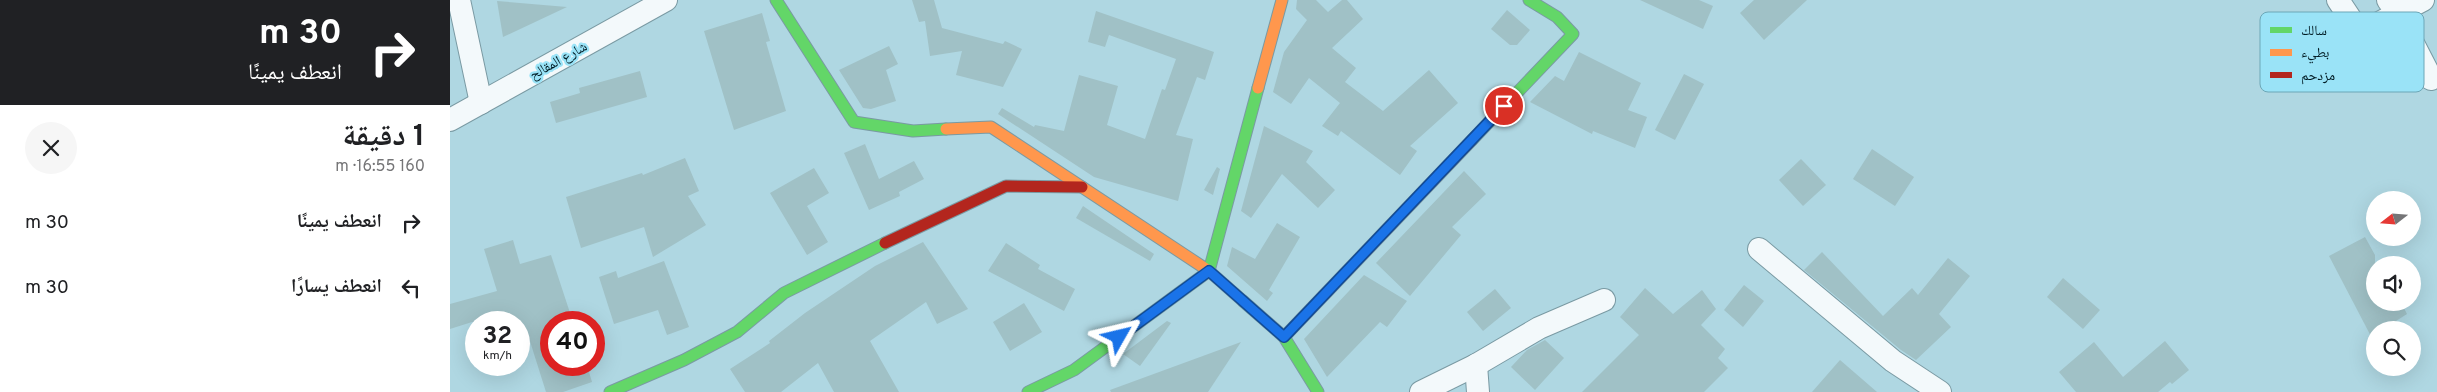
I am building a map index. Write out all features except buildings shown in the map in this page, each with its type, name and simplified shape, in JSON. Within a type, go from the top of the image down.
[{"type":"street","points":[[459,0],[481,103]]},
{"type":"street","name":"شارع المقالح","points":[[450,120],[666,0]]},
{"type":"street","points":[[776,0],[854,122],[913,132],[991,127],[1209,271],[1284,337],[1318,392]]},
{"type":"street","points":[[1028,392],[1074,370],[1209,271],[1282,0]]},
{"type":"street","points":[[1284,337],[1572,34],[1558,17],[1529,0]]},
{"type":"street","points":[[2338,0],[2346,12]]},
{"type":"street","points":[[2393,7],[2423,0]]},
{"type":"street","points":[[2424,64],[2434,83]]},
{"type":"street","points":[[613,391],[684,360],[737,332],[784,293],[976,199],[1006,186],[1082,187]]},
{"type":"street","points":[[1759,249],[1893,361],[1940,392]]},
{"type":"street","points":[[1421,392],[1476,365],[1539,328],[1604,300]]},
{"type":"street","points":[[1476,365],[1478,392]]},
{"type":"traffic: fast","points":[[776,0],[854,122],[913,131],[946,129]]},
{"type":"traffic: fast","points":[[1472,140],[1573,34],[1557,17],[1529,0]]},
{"type":"traffic: fast","points":[[1028,392],[1074,370],[1209,271],[1258,88]]},
{"type":"traffic: fast","points":[[610,392],[684,360],[737,332],[784,293],[885,243]]},
{"type":"traffic: fast","points":[[1243,301],[1284,337],[1318,392]]},
{"type":"traffic: slow","points":[[1258,88],[1282,0]]},
{"type":"traffic: slow","points":[[946,129],[991,127],[1209,271],[1243,301]]},
{"type":"traffic: jam","points":[[1284,337],[1472,140]]},
{"type":"traffic: jam","points":[[885,243],[1006,186],[1082,187]]},
{"type":"route","points":[[1119,337],[1209,271],[1284,337],[1504,106]]}]
